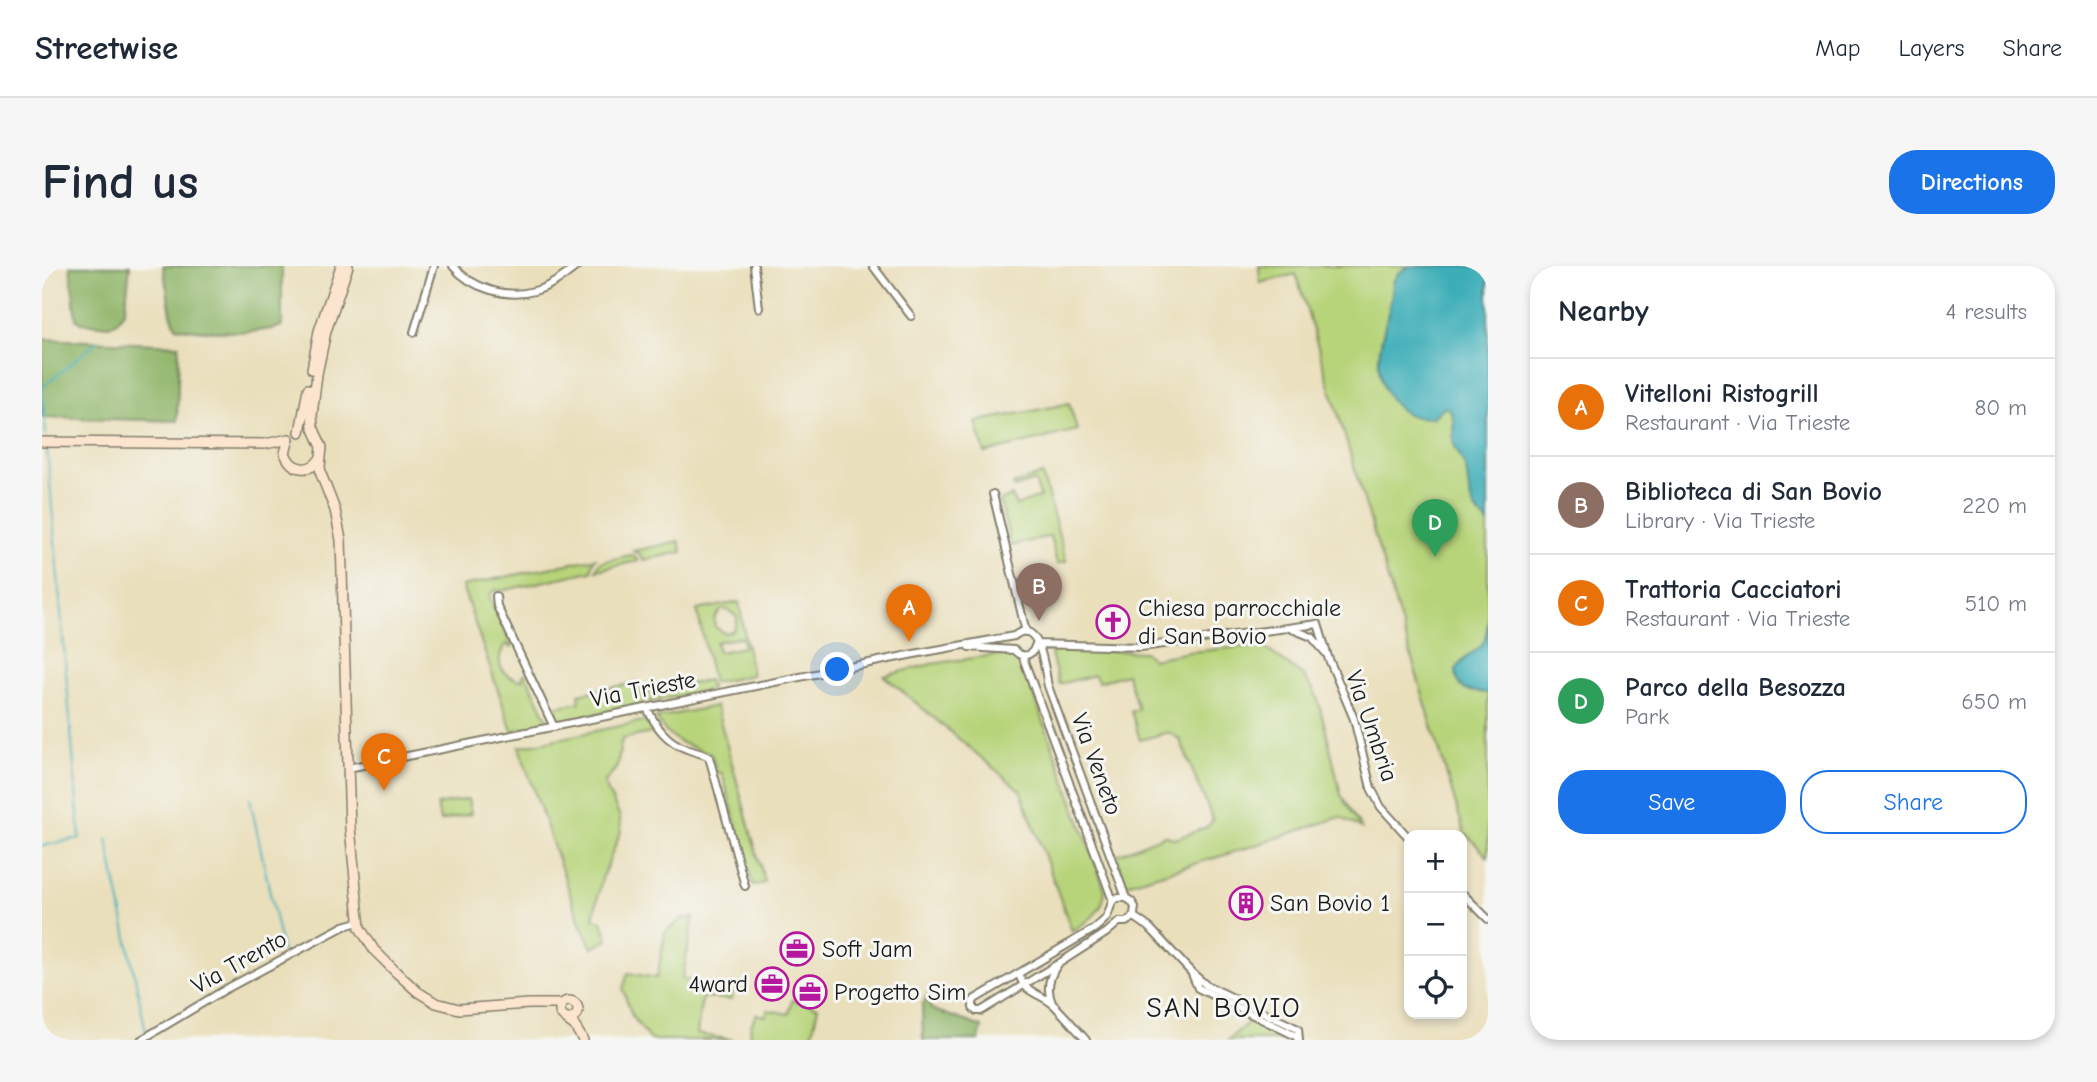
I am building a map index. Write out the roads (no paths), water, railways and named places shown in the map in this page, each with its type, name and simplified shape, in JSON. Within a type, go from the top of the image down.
[{"type":"street","points":[[300,432],[319,331],[341,266]]},
{"type":"street","points":[[348,266],[326,331],[312,415],[316,437],[322,447],[320,466],[337,515],[342,551],[351,851],[358,922],[366,939],[383,959],[418,992],[436,1003],[458,1009],[529,1004],[561,1007]]},
{"type":"street","points":[[414,332],[435,266]]},
{"type":"street","points":[[453,266],[470,282],[502,292],[521,293],[549,285],[577,266]]},
{"type":"street","points":[[754,266],[759,308]]},
{"type":"street","points":[[873,266],[911,316]]},
{"type":"street","points":[[42,442],[265,444],[289,439],[300,432],[316,437]]},
{"type":"street","points":[[285,453],[289,439]]},
{"type":"street","points":[[265,444],[285,453],[293,465],[305,469],[324,483]]},
{"type":"street","points":[[305,469],[320,459]]},
{"type":"street","points":[[993,494],[1026,632]]},
{"type":"street","points":[[496,596],[497,606],[554,727]]},
{"type":"street","name":"Via Umbria","points":[[1286,628],[1318,624],[1328,657],[1354,719],[1371,788],[1381,807],[1404,832]]},
{"type":"street","points":[[1036,644],[1141,647],[1286,628]]},
{"type":"street","name":"Via Umbria","points":[[1286,628],[1312,637],[1328,657]]},
{"type":"street","points":[[1019,632],[1026,632],[1034,637],[1036,644],[1032,653],[1022,655],[1014,650],[984,647],[946,648],[1014,636],[1019,632]]},
{"type":"street","points":[[1014,636],[1014,650]]},
{"type":"street","name":"Via Veneto","points":[[1036,644],[1044,656],[1048,686],[1126,898]]},
{"type":"street","name":"Via Trieste","points":[[348,768],[946,648]]},
{"type":"street","name":"Via Veneto","points":[[1022,655],[1112,901]]},
{"type":"street","points":[[647,708],[657,727],[671,741],[709,757],[746,886]]},
{"type":"street","points":[[1120,897],[1126,898],[1132,901],[1135,907],[1133,916],[1126,922],[1112,919],[1109,908],[1112,901],[1120,897]]},
{"type":"street","points":[[1467,898],[1488,919]]},
{"type":"street","points":[[1109,913],[1094,929],[975,999],[972,1002],[973,1008],[982,1011],[1087,946],[1119,922]]},
{"type":"street","points":[[1133,916],[1150,928],[1206,985],[1298,1029],[1299,1040]]},
{"type":"street","name":"Via Trento","points":[[141,1040],[226,989],[344,926],[358,922]]},
{"type":"street","points":[[1052,1003],[1049,985],[1052,972],[1058,964]]},
{"type":"street","points":[[1019,973],[1023,985],[1052,1003],[1086,1040]]},
{"type":"street","points":[[561,1007],[568,1001],[576,1004],[578,1010],[572,1018]]},
{"type":"street","points":[[561,1007],[562,1016],[572,1018]]},
{"type":"street","points":[[572,1018],[581,1037]]},
{"type":"water","points":[[1410,266],[1488,266],[1488,524],[1475,509],[1470,498],[1466,470],[1454,443],[1453,420],[1448,408],[1443,408],[1433,417],[1407,414],[1399,409],[1387,394],[1380,376],[1379,357],[1393,282],[1398,273]]},
{"type":"water","points":[[1488,621],[1488,693],[1470,691],[1458,683],[1456,670],[1481,646]]},
{"type":"waterway","points":[[46,436],[42,388],[99,340]]},
{"type":"waterway","points":[[42,846],[80,838],[47,447]]},
{"type":"waterway","points":[[250,799],[283,954]]},
{"type":"waterway","points":[[107,839],[146,1032]]},
{"type":"place","name":"Parco della Besozza","points":[[1435,557]]},
{"type":"place","name":"Biblioteca di San Bovio","points":[[1039,621]]},
{"type":"place","name":"Chiesa parrocchiale di San Bovio","points":[[1113,622]]},
{"type":"place","name":"Vitelloni Ristogrill","points":[[909,642]]},
{"type":"place","name":"Trattoria Cacciatori","points":[[384,791]]},
{"type":"place","name":"San Bovio 1","points":[[1246,903]]},
{"type":"place","name":"Soft Jam","points":[[797,949]]},
{"type":"place","name":"4ward","points":[[772,984]]},
{"type":"place","name":"Progetto Sim","points":[[810,992]]},
{"type":"district","name":"SAN BOVIO","points":[[1224,1007]]}]
